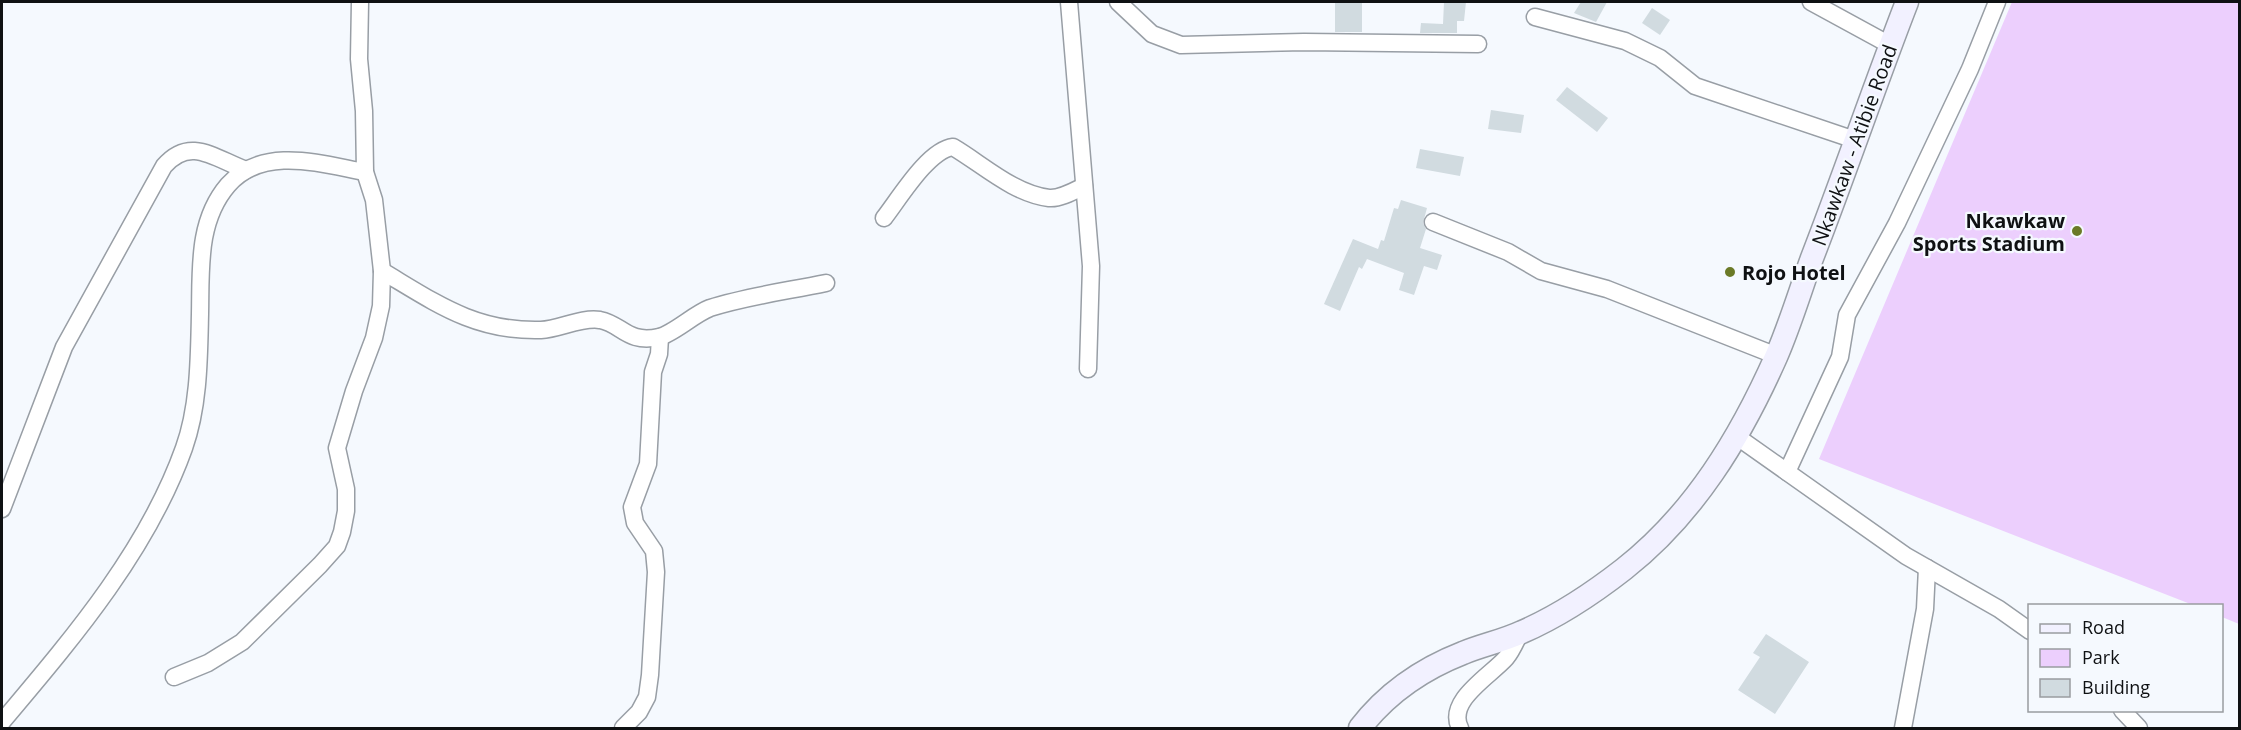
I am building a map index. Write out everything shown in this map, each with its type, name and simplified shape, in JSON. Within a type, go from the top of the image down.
[{"type":"main road","name":"Nkawkaw - Atibie Road","points":[[1360,729],[1390,695],[1411,679],[1463,653],[1520,633],[1595,591],[1651,545],[1703,488],[1736,436],[1777,356],[1907,2]]},
{"type":"street","points":[[174,677],[208,663],[242,642],[337,546],[346,511],[345,489],[337,448],[354,391],[374,338],[381,306],[382,271],[374,200],[365,172],[364,111],[359,59],[360,2]]},
{"type":"street","points":[[1069,2],[1091,266],[1088,369]]},
{"type":"street","points":[[1118,2],[1152,34],[1181,45],[1304,42],[1478,44]]},
{"type":"street","points":[[1811,2],[1890,45]]},
{"type":"street","points":[[1787,472],[1840,357],[1847,315],[1897,223],[1974,60],[1997,2]]},
{"type":"street","points":[[1535,17],[1625,41],[1660,58],[1695,86],[1855,140]]},
{"type":"street","points":[[884,218],[922,169],[944,148],[953,147],[1002,178],[1034,194],[1051,198],[1084,186]]},
{"type":"street","points":[[2,509],[64,347],[164,165],[175,153],[192,149],[246,170]]},
{"type":"street","points":[[2,722],[35,684],[136,546],[163,498],[184,447],[196,393],[201,257],[207,223],[214,203],[229,183],[246,170],[278,160],[303,161],[365,172]]},
{"type":"street","points":[[1433,222],[1508,252],[1541,271],[1607,289],[1777,356]]},
{"type":"street","points":[[382,271],[475,322],[541,330],[591,320],[608,324],[625,335],[660,337],[707,309],[826,283]]},
{"type":"street","points":[[623,729],[639,712],[646,697],[650,675],[656,572],[654,551],[635,523],[632,507],[648,464],[653,372],[659,354],[660,337]]},
{"type":"street","points":[[1736,436],[1927,568],[1992,604],[2028,630]]},
{"type":"street","points":[[1903,729],[1925,609],[1927,568]]},
{"type":"street","points":[[1460,729],[1456,717],[1461,705],[1508,655],[1520,633]]},
{"type":"street","points":[[2123,712],[2139,729]]},
{"type":"green space","name":"Nkawkaw Sports Stadium","points":[[2012,2],[2239,2],[2239,624],[2223,617],[2223,604],[2190,604],[1819,459]]},
{"type":"building","points":[[1335,2],[1362,2],[1362,32],[1335,32]]},
{"type":"building","points":[[1444,2],[1466,2],[1464,21],[1457,21],[1457,33],[1420,33],[1421,23],[1443,24]]},
{"type":"building","points":[[1581,2],[1607,2],[1596,22],[1574,13]]},
{"type":"building","points":[[1652,8],[1670,20],[1660,35],[1642,23]]},
{"type":"building","points":[[1567,87],[1608,118],[1597,132],[1556,100]]},
{"type":"building","points":[[1491,110],[1524,115],[1521,133],[1488,129]]},
{"type":"building","points":[[1420,149],[1464,157],[1460,176],[1416,168]]},
{"type":"building","points":[[1401,200],[1427,208],[1423,223],[1426,229],[1420,248],[1442,255],[1437,270],[1424,266],[1414,295],[1399,290],[1404,273],[1367,259],[1362,269],[1359,267],[1340,311],[1324,304],[1353,239],[1378,249],[1381,240],[1384,241],[1394,208],[1398,209]]},
{"type":"building","points":[[1766,634],[1809,662],[1775,714],[1738,690],[1760,657],[1753,653]]},
{"type":"place","name":"Nkawkaw Sports Stadium","points":[[2077,231]]},
{"type":"place","name":"Rojo Hotel","points":[[1730,272]]}]
